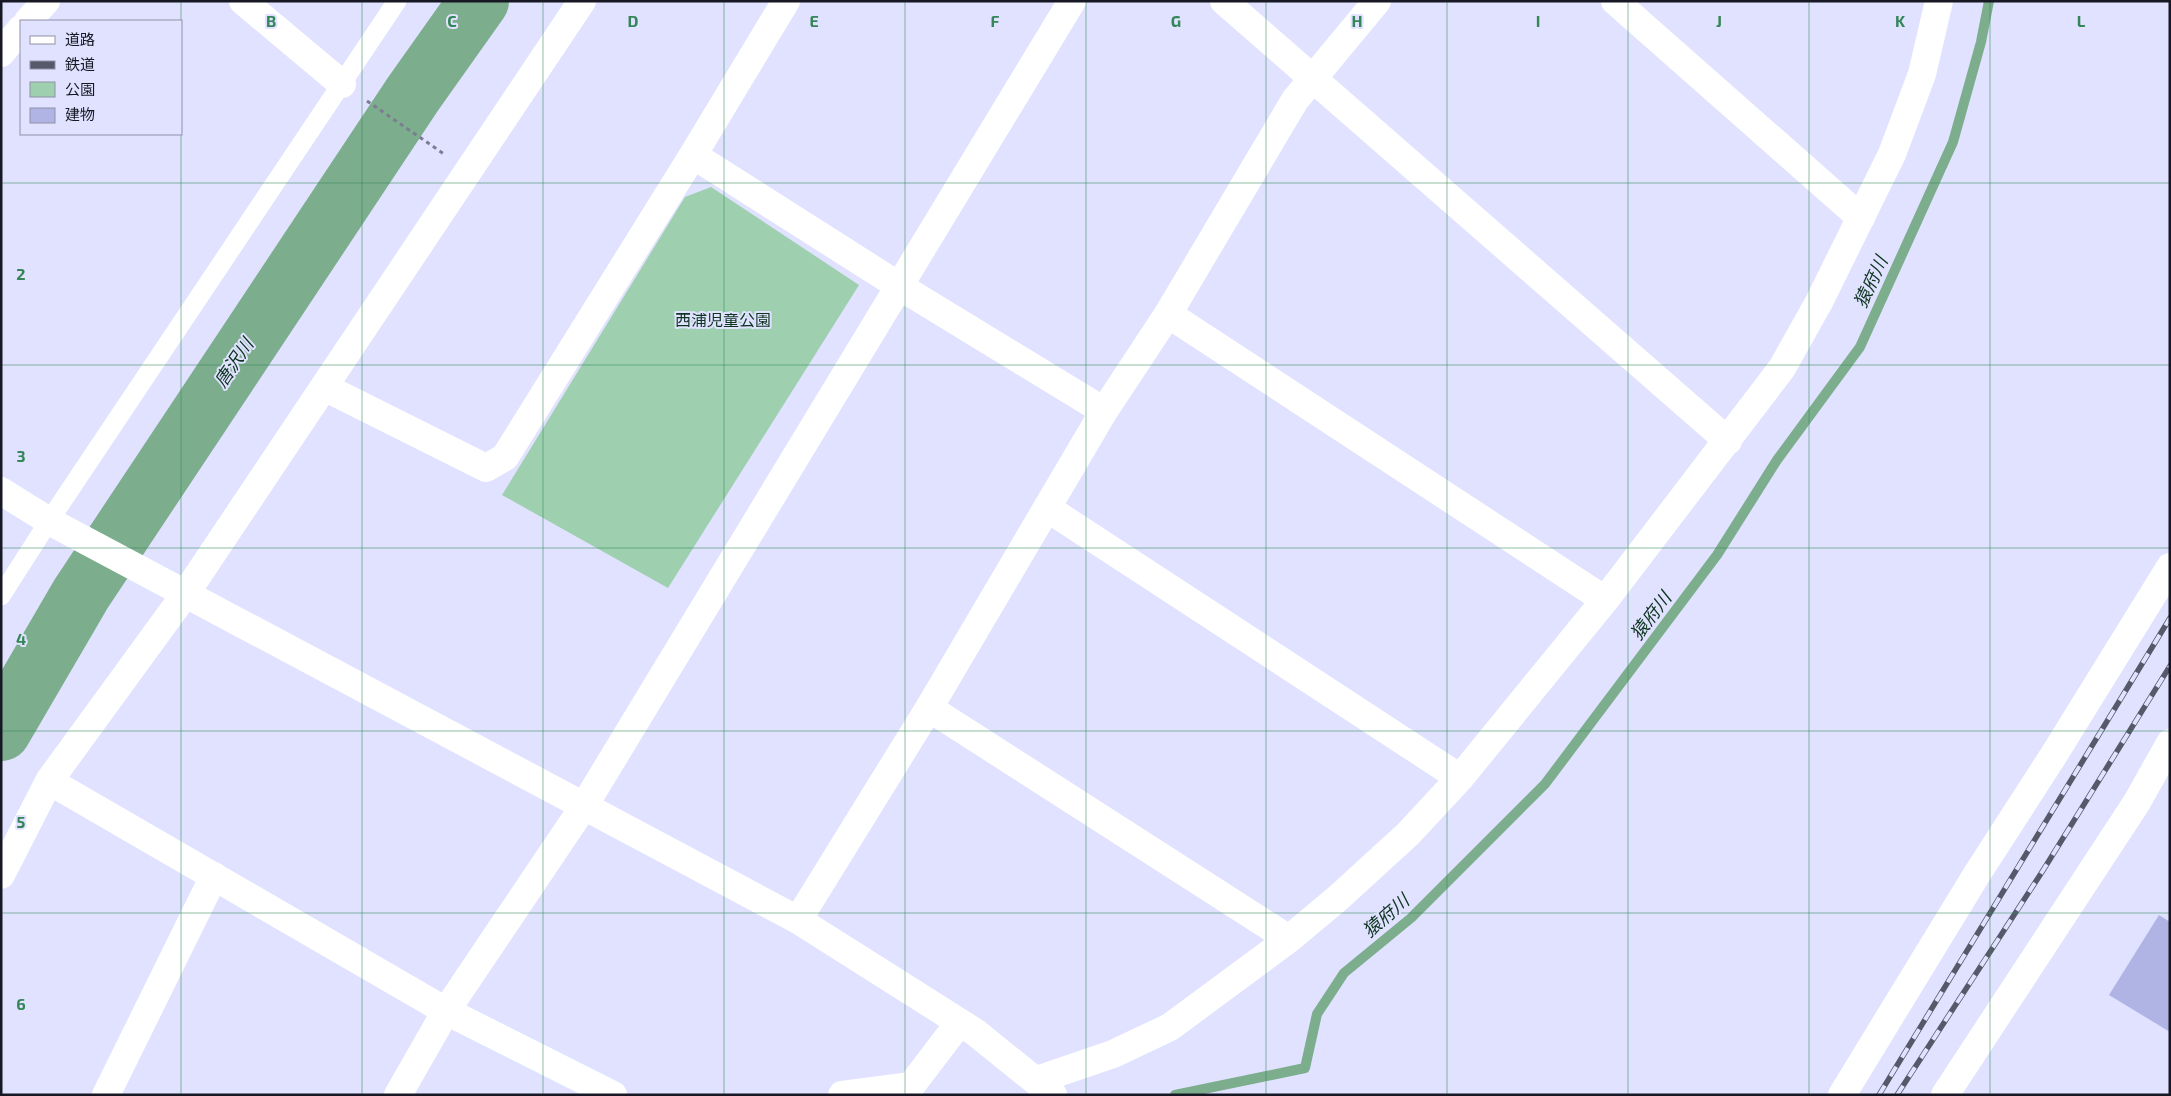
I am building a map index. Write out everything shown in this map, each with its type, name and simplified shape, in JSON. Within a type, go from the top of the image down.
[{"type":"street","points":[[29,20],[46,1]]},
{"type":"street","points":[[243,1],[352,91]]},
{"type":"street","points":[[1,875],[49,781],[179,589],[324,387],[582,1]]},
{"type":"street","points":[[324,387],[486,468],[505,457],[693,155],[786,1]]},
{"type":"street","points":[[398,1095],[446,1011],[584,806],[1072,1]]},
{"type":"street","points":[[1224,1],[1728,441]]},
{"type":"street","points":[[798,920],[929,708],[1104,411],[1168,314],[1295,100],[1376,1]]},
{"type":"street","points":[[1615,1],[1861,218]]},
{"type":"street","points":[[1,491],[54,523],[798,920],[975,1032],[1045,1088],[1170,1027],[1289,939],[1408,834],[1460,778],[1605,600],[1782,368],[1819,302],[1892,154],[1922,74],[1939,1]]},
{"type":"street","points":[[1,53],[20,31]]},
{"type":"street","points":[[693,155],[899,286],[1104,411]]},
{"type":"street","points":[[1168,314],[1605,600]]},
{"type":"street","points":[[1047,508],[1460,778]]},
{"type":"street","points":[[1842,1095],[1977,874],[2055,753],[2170,567]]},
{"type":"street","points":[[929,708],[1289,939]]},
{"type":"street","points":[[1945,1095],[2137,802],[2170,743]]},
{"type":"street","points":[[49,781],[446,1011],[613,1095]]},
{"type":"street","points":[[106,1095],[214,876]]},
{"type":"street","points":[[842,1095],[911,1086],[959,1023]]},
{"type":"lane","points":[[1,596],[54,523],[352,91],[397,1]]},
{"type":"path","points":[[352,91],[446,155]]},
{"type":"green space","name":"西浦児童公園","points":[[711,187],[859,285],[668,588],[502,495],[685,197]]},
{"type":"building","points":[[2159,915],[2170,922],[2170,1032],[2109,995]]},
{"type":"waterway","name":"唐沢川","points":[[1,731],[81,594],[413,94],[479,1]]},
{"type":"waterway","name":"猿府川","points":[[1175,1095],[1305,1068],[1317,1014],[1344,973],[1411,918],[1545,784],[1717,555],[1777,460],[1860,347],[1953,142],[1981,42],[1989,1]]},
{"type":"railway","points":[[1879,1095],[2170,618]]},
{"type":"railway","points":[[1897,1095],[2042,872],[2170,666]]}]
